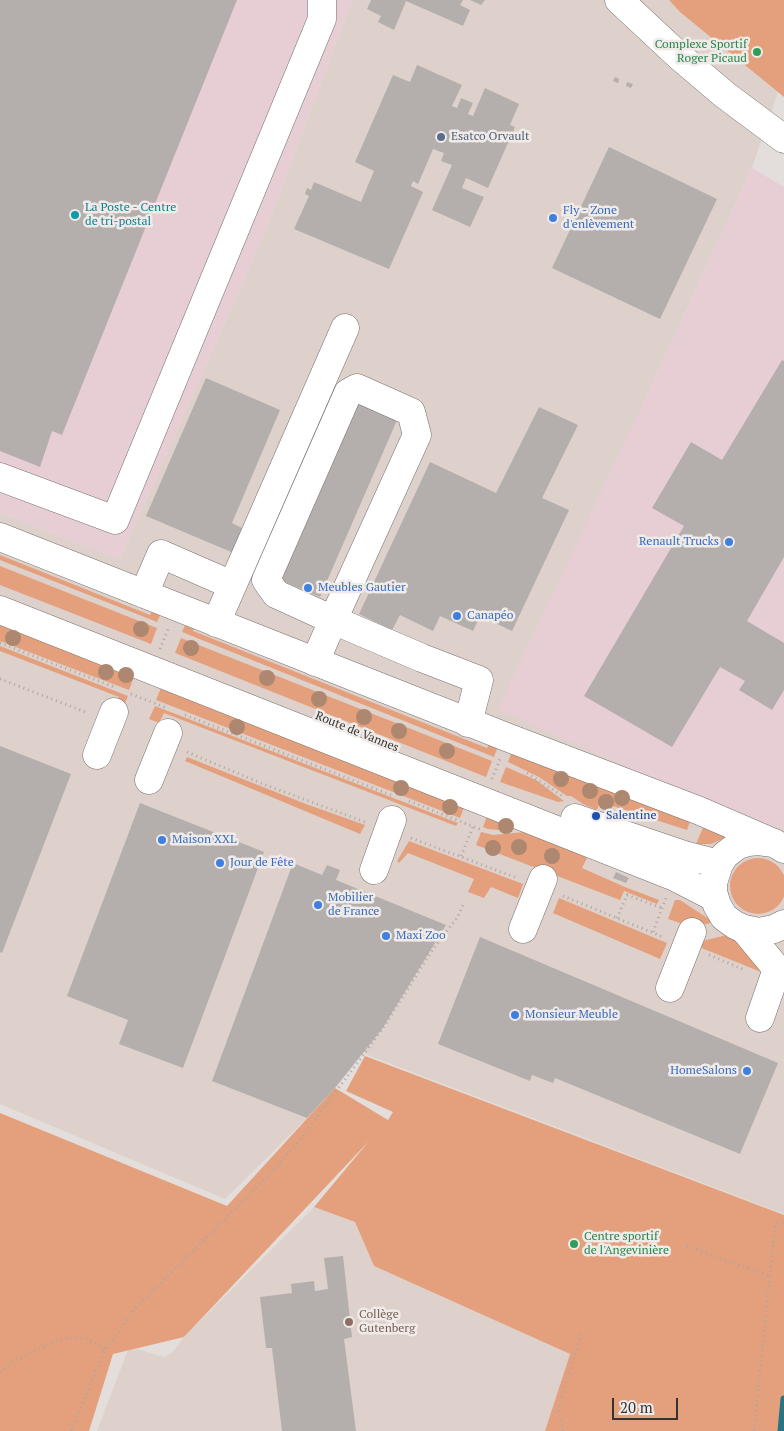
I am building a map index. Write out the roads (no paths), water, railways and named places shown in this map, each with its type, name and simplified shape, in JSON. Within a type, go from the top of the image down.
[{"type":"main road","points":[[0,477],[115,520],[322,19],[322,0]]},
{"type":"main road","points":[[619,0],[685,62],[784,140]]},
{"type":"main road","points":[[216,623],[345,328]]},
{"type":"main road","points":[[316,662],[333,620],[416,434],[411,412],[357,388],[348,393],[266,580],[276,594],[333,620],[422,658],[479,680],[468,722]]},
{"type":"main road","points":[[0,537],[468,722],[700,811],[779,846]]},
{"type":"main road","points":[[144,594],[161,554],[232,585]]},
{"type":"main road","name":"Route de Vannes","points":[[0,590],[587,823],[684,855],[718,864]]},
{"type":"main road","name":"Route de Vannes","points":[[0,610],[675,877],[714,896]]},
{"type":"main road","points":[[97,755],[117,697]]},
{"type":"main road","points":[[149,780],[171,718]]},
{"type":"main road","points":[[374,870],[398,806]]},
{"type":"main road","points":[[760,1018],[780,971],[744,930],[724,916],[714,896],[714,876],[718,864],[729,851],[742,843],[758,841],[779,846]]},
{"type":"main road","points":[[523,930],[543,879]]},
{"type":"main road","points":[[744,930],[764,931],[782,927]]},
{"type":"main road","points":[[670,988],[692,932]]},
{"type":"waterway","points":[[781,1431],[784,1399]]},
{"type":"place","name":"Complexe Sportif Roger Picaud","points":[[757,52]]},
{"type":"place","name":"Esatco Orvault","points":[[441,137]]},
{"type":"place","name":"La Poste - Centre de tri-postal","points":[[75,215]]},
{"type":"place","name":"Fly - Zone d'enlèvement","points":[[553,218]]},
{"type":"place","name":"Renault Trucks","points":[[729,542]]},
{"type":"place","name":"Meubles Gautier","points":[[308,588]]},
{"type":"place","name":"Canapéo","points":[[457,616]]},
{"type":"place","name":"Salentine","points":[[596,816]]},
{"type":"place","name":"Maison XXL","points":[[162,840]]},
{"type":"place","name":"Jour de Fête","points":[[220,863]]},
{"type":"place","name":"Mobilier de France","points":[[318,905]]},
{"type":"place","name":"Maxi Zoo","points":[[386,936]]},
{"type":"place","name":"Monsieur Meuble","points":[[515,1015]]},
{"type":"place","name":"HomeSalons","points":[[747,1071]]},
{"type":"place","name":"Centre sportif de l'Angevinière","points":[[574,1244]]},
{"type":"place","name":"Collège Gutenberg","points":[[349,1322]]}]
